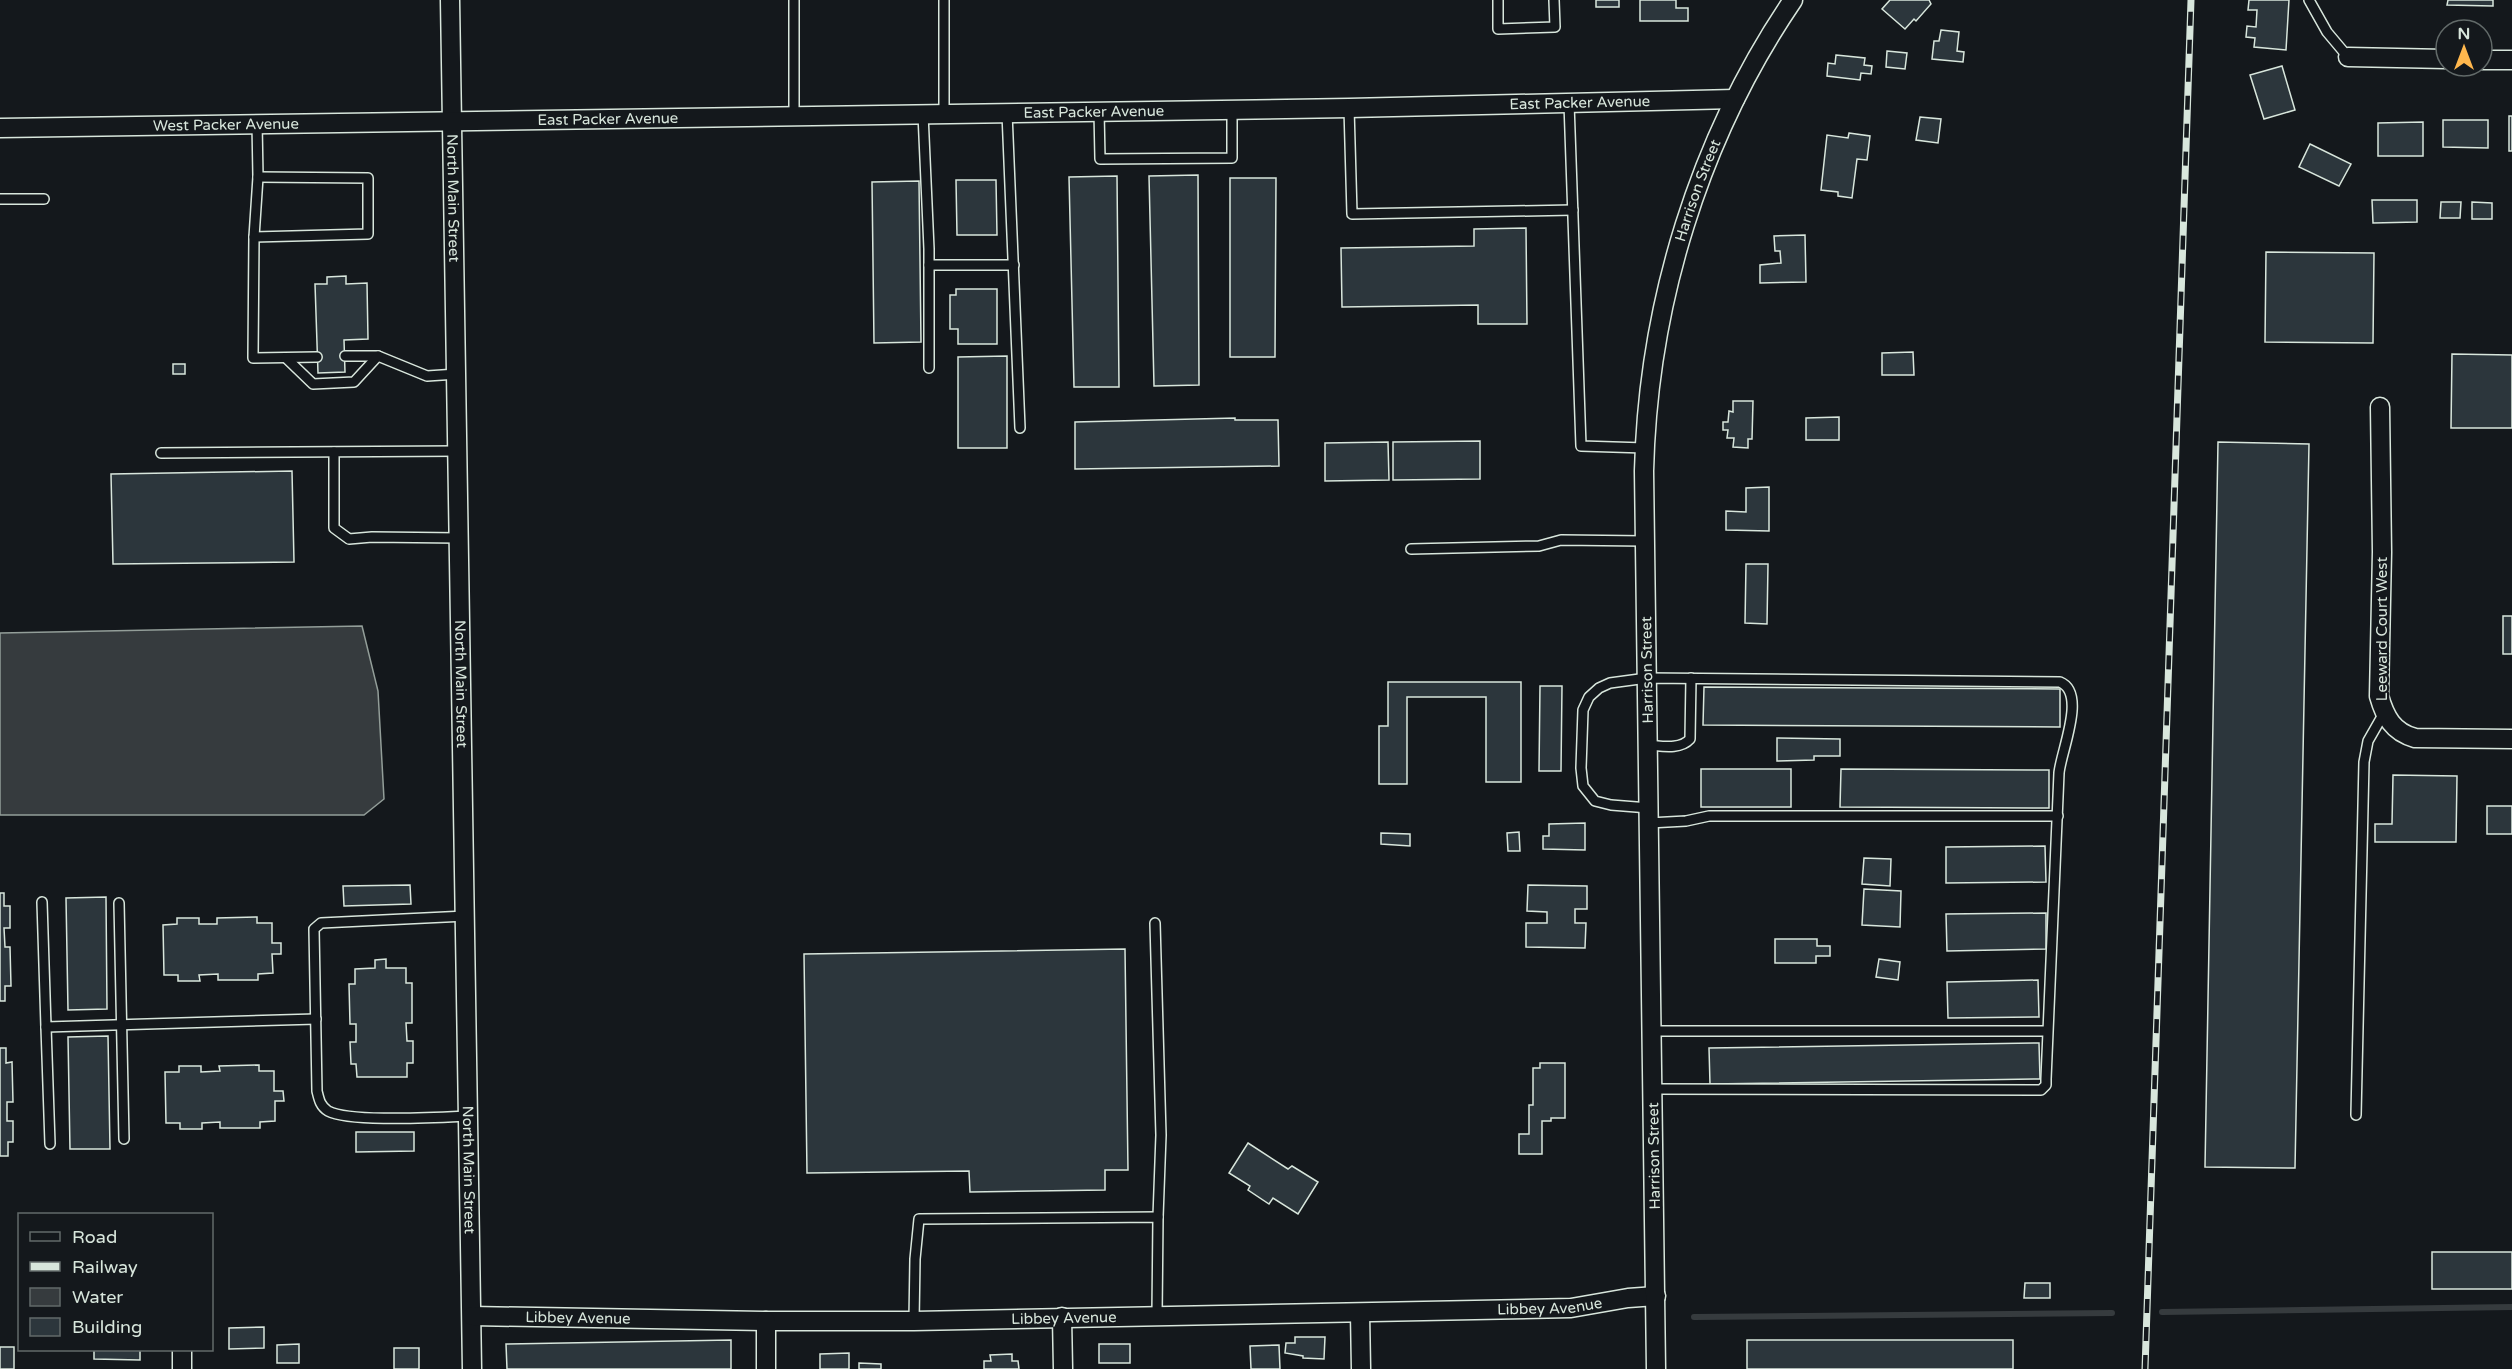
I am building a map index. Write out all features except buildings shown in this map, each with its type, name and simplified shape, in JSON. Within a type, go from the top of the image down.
[{"type":"street","name":"North Main Street","points":[[450,0],[472,1369]]},
{"type":"street","name":"Harrison Street","points":[[1656,1369],[1645,541],[1645,448],[1648,398],[1658,332],[1672,267],[1692,201],[1735,99],[1792,0]]},
{"type":"street","points":[[2348,57],[2434,59]]},
{"type":"street","points":[[2494,60],[2512,60]]},
{"type":"street","name":"East Packer Avenue","points":[[452,122],[1349,108],[1735,99]]},
{"type":"street","name":"West Packer Avenue","points":[[0,128],[452,122]]},
{"type":"street","name":"Leeward Court West","points":[[2380,406],[2382,552],[2379,696],[2384,713],[2391,724],[2404,735],[2415,738],[2512,739]]},
{"type":"street","name":"Libbey Avenue","points":[[472,1316],[914,1321],[1571,1308],[1628,1298],[1656,1296]]},
{"type":"street","points":[[1360,1313],[1361,1369]]},
{"type":"street","points":[[1062,1317],[1063,1369]]},
{"type":"street","points":[[766,1321],[766,1369]]},
{"type":"street","points":[[182,1351],[182,1369]]},
{"type":"lane","points":[[794,0],[794,116]]},
{"type":"lane","points":[[944,0],[944,114]]},
{"type":"lane","points":[[1498,0],[1498,29],[1554,27],[1554,0]]},
{"type":"lane","points":[[2309,0],[2328,32],[2348,57]]},
{"type":"lane","points":[[1569,103],[1581,446],[1645,448]]},
{"type":"lane","points":[[1349,108],[1352,214],[1573,210]]},
{"type":"lane","points":[[1100,111],[1100,159],[1232,158],[1232,109]]},
{"type":"lane","points":[[1007,113],[1020,428]]},
{"type":"lane","points":[[923,114],[929,265],[929,368]]},
{"type":"lane","points":[[257,123],[258,177],[254,237],[253,358],[317,357]]},
{"type":"lane","points":[[254,237],[368,234],[368,178],[258,177]]},
{"type":"lane","points":[[0,199],[44,198]]},
{"type":"lane","points":[[929,265],[1014,265]]},
{"type":"lane","points":[[345,356],[378,356],[427,376],[457,374]]},
{"type":"lane","points":[[286,358],[313,384],[354,382],[378,356]]},
{"type":"lane","points":[[161,453],[458,451]]},
{"type":"lane","points":[[334,452],[334,528],[349,539],[460,538]]},
{"type":"lane","points":[[1411,549],[1539,546],[1561,540],[1645,541]]},
{"type":"lane","points":[[1652,1089],[2041,1090],[2046,1085],[2061,758],[2071,727],[2071,692],[2067,684],[2060,682],[1691,678],[1647,678],[1610,682],[1599,688],[1589,697],[1583,710],[1581,768],[1583,786],[1595,801],[1648,816],[1686,821],[1709,816],[2058,816]]},
{"type":"lane","points":[[1648,745],[1677,746],[1686,744],[1690,739],[1691,678]]},
{"type":"lane","points":[[2356,1115],[2364,762],[2368,741],[2384,713]]},
{"type":"lane","points":[[42,902],[50,1144]]},
{"type":"lane","points":[[119,903],[124,1139]]},
{"type":"lane","points":[[466,916],[321,923],[314,929],[317,1091],[321,1104],[327,1110],[347,1117],[468,1116]]},
{"type":"lane","points":[[1155,923],[1161,1135],[1157,1315]]},
{"type":"lane","points":[[46,1027],[315,1019]]},
{"type":"lane","points":[[1652,1031],[2048,1031]]},
{"type":"lane","points":[[914,1321],[915,1259],[919,1219],[1158,1217]]},
{"type":"water","points":[[362,626],[378,691],[384,799],[364,815],[0,815],[0,633]]},
{"type":"waterway","points":[[2162,1312],[2512,1307]]},
{"type":"waterway","points":[[1694,1317],[2112,1313]]},
{"type":"railway","points":[[2145,1369],[2191,0]]}]
